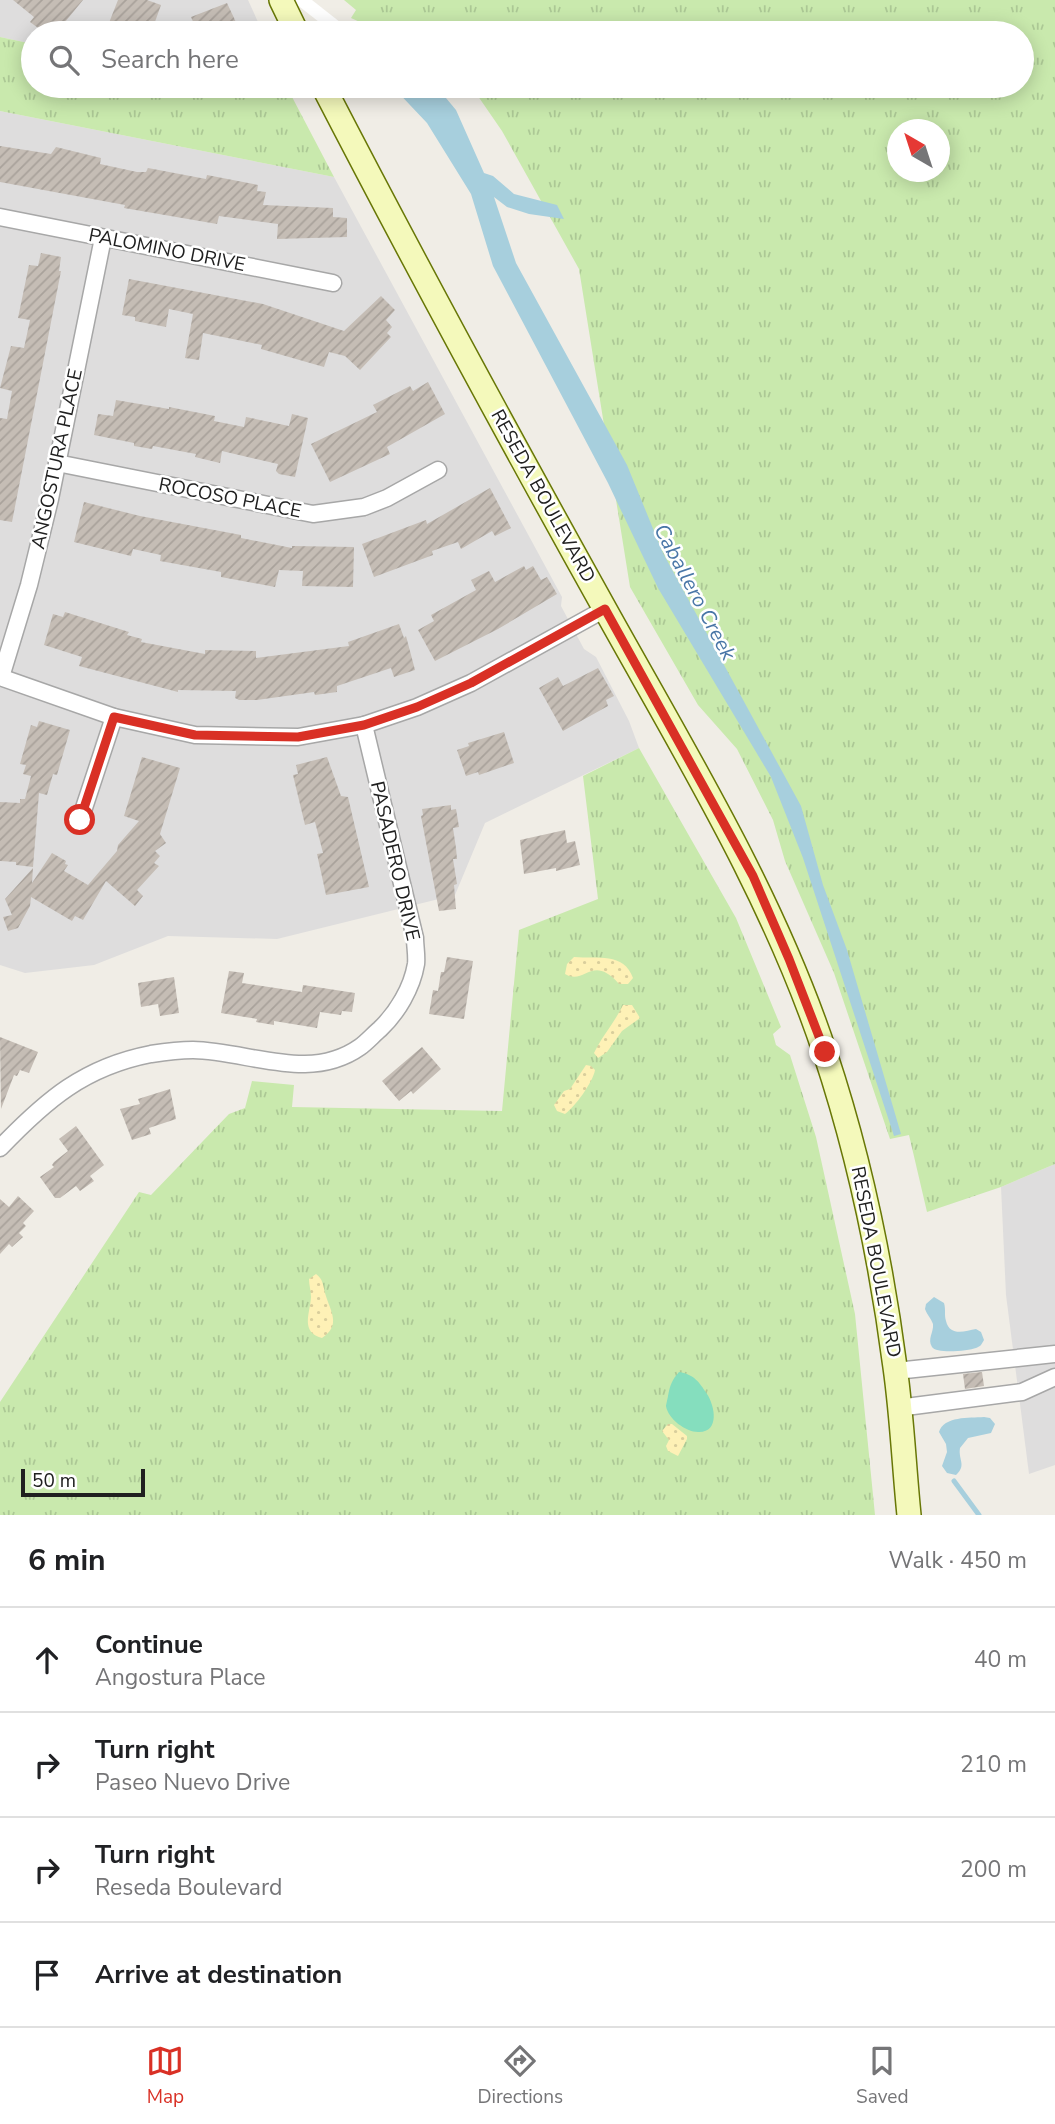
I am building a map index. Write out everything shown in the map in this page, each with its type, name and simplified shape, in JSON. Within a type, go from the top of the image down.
[{"type":"main road","points":[[281,0],[291,21]]},
{"type":"main road","name":"RESEDA BOULEVARD","points":[[329,98],[390,215],[753,876],[789,959],[825,1052],[855,1152],[876,1241],[896,1371],[909,1515]]},
{"type":"street","name":"PALOMINO DRIVE","points":[[0,217],[333,283]]},
{"type":"street","name":"ANGOSTURA PLACE","points":[[0,677],[29,585],[103,238]]},
{"type":"street","name":"ROCOSO PLACE","points":[[57,463],[313,514],[364,507],[387,498],[438,470]]},
{"type":"street","points":[[0,677],[114,717],[195,735],[298,737],[364,725],[417,707],[471,683],[605,609]]},
{"type":"street","points":[[80,820],[114,717]]},
{"type":"street","name":"PASADERO DRIVE","points":[[0,1148],[33,1113],[72,1083],[111,1065],[152,1054],[194,1050],[299,1066],[331,1060],[359,1047],[388,1020],[406,992],[416,964],[415,938],[364,725]]},
{"type":"street","points":[[896,1371],[1055,1354]]},
{"type":"street","points":[[898,1408],[1022,1392],[1055,1377]]},
{"type":"shaded area","points":[[0,0],[248,0],[258,21],[21,21],[21,41],[0,37]]},
{"type":"shaded area","points":[[0,111],[334,177],[562,597],[561,606],[584,649],[596,657],[629,721],[639,748],[485,823],[455,895],[277,939],[168,936],[94,965],[25,973],[0,965]]},
{"type":"shaded area","points":[[1055,1164],[1055,1465],[1029,1474],[1006,1295],[1001,1187]]},
{"type":"green space","points":[[344,0],[1055,0],[1055,1164],[1001,1187],[927,1212],[909,1135],[890,1139],[834,973],[785,861],[773,820],[737,749],[698,705],[630,587],[579,269],[502,131],[479,98],[1034,98],[1034,21],[358,21],[351,18],[356,10]]},
{"type":"green space","points":[[0,37],[21,41],[21,98],[293,98],[334,177],[0,111]]},
{"type":"green space","points":[[639,748],[736,918],[781,1027],[773,1034],[776,1045],[790,1055],[816,1137],[855,1314],[875,1515],[0,1515],[0,1402],[139,1192],[151,1195],[229,1114],[245,1108],[252,1081],[294,1085],[292,1107],[502,1111],[519,930],[598,899],[583,776]]},
{"type":"green space","points":[[679,1372],[696,1380],[710,1399],[714,1418],[713,1424],[705,1431],[698,1432],[683,1427],[667,1411],[670,1389]]},
{"type":"sand","points":[[574,957],[616,960],[629,970],[633,978],[628,984],[619,984],[610,975],[595,970],[572,977],[565,974],[567,964]]},
{"type":"sand","points":[[623,1005],[632,1005],[640,1018],[622,1031],[607,1052],[598,1058],[594,1053]]},
{"type":"sand","points":[[586,1065],[595,1070],[587,1087],[565,1114],[557,1111],[554,1105],[564,1091],[570,1089]]},
{"type":"sand","points":[[316,1274],[322,1282],[333,1317],[332,1328],[322,1338],[311,1331],[308,1322],[311,1297],[309,1279]]},
{"type":"sand","points":[[668,1424],[672,1424],[687,1436],[678,1456],[668,1451],[666,1446],[669,1440],[662,1431]]},
{"type":"water","points":[[403,98],[446,98],[456,110],[484,173],[493,176],[514,194],[557,205],[564,219],[529,214],[507,207],[494,197],[516,263],[627,465],[663,553],[801,806],[901,1134],[894,1136],[803,858],[771,777],[658,588],[608,483],[493,266],[471,194],[427,123]]},
{"type":"water","points":[[934,1297],[944,1303],[945,1319],[951,1329],[958,1332],[976,1329],[981,1332],[984,1340],[980,1346],[952,1351],[939,1351],[932,1347],[930,1341],[933,1324],[925,1309],[926,1304]]},
{"type":"water","points":[[990,1418],[995,1424],[991,1433],[968,1438],[960,1448],[962,1465],[959,1471],[956,1475],[947,1473],[942,1466],[947,1452],[939,1432],[942,1427],[951,1420]]},
{"type":"pier","points":[[291,0],[312,0],[339,21],[318,21]]},
{"type":"building","points":[[13,0],[83,0],[66,21],[31,21],[34,17]]},
{"type":"building","points":[[118,0],[147,0],[161,5],[155,21],[110,21]]},
{"type":"building","points":[[227,3],[235,21],[193,21],[191,17]]},
{"type":"building","points":[[0,146],[51,154],[56,147],[101,158],[100,164],[137,172],[146,172],[148,168],[258,185],[257,191],[266,192],[263,205],[333,208],[333,217],[347,218],[347,237],[277,239],[278,224],[219,216],[217,224],[0,182]]},
{"type":"building","points":[[41,253],[61,257],[61,271],[12,522],[0,520],[0,418],[7,419],[12,391],[0,388],[11,346],[24,348],[30,320],[18,318],[29,265],[38,266]]},
{"type":"building","points":[[129,279],[263,304],[344,331],[381,296],[395,310],[386,320],[392,327],[387,333],[391,337],[360,370],[345,356],[329,352],[324,367],[261,349],[262,345],[203,333],[199,360],[185,358],[193,314],[169,309],[166,327],[135,321],[135,317],[122,315]]},
{"type":"building","points":[[428,382],[445,414],[387,447],[390,454],[330,482],[311,444],[377,412],[373,405],[410,386],[413,391]]},
{"type":"building","points":[[116,400],[215,416],[214,421],[244,427],[246,417],[289,426],[292,414],[308,418],[295,477],[279,474],[276,471],[278,464],[222,451],[220,463],[195,457],[196,454],[153,446],[152,449],[134,446],[134,443],[94,435],[98,414],[113,416]]},
{"type":"building","points":[[490,488],[511,528],[495,536],[492,531],[461,549],[458,542],[432,551],[433,555],[374,577],[362,544],[426,520],[427,524]]},
{"type":"building","points":[[84,502],[292,548],[354,547],[353,587],[302,586],[303,571],[279,570],[275,587],[221,577],[221,572],[160,561],[161,555],[133,549],[131,556],[74,542]]},
{"type":"building","points":[[524,566],[526,570],[533,566],[541,580],[547,577],[557,594],[498,629],[435,661],[418,630],[434,621],[431,615],[476,590],[471,580],[489,571],[495,582]]},
{"type":"building","points":[[65,612],[129,632],[127,635],[142,639],[141,642],[205,654],[205,650],[256,651],[256,658],[349,646],[348,642],[399,624],[404,638],[406,636],[415,670],[394,677],[391,668],[337,686],[337,692],[315,695],[314,692],[239,700],[235,698],[236,691],[178,692],[79,666],[82,657],[44,645],[53,614],[63,617]]},
{"type":"building","points":[[598,668],[614,696],[606,700],[608,706],[563,731],[539,688],[558,677],[563,686]]},
{"type":"building","points":[[39,721],[70,730],[57,775],[53,774],[47,795],[39,793],[33,867],[0,861],[0,802],[20,803],[20,799],[25,799],[31,776],[23,774],[26,765],[20,764],[31,725],[37,727]]},
{"type":"building","points":[[504,732],[514,763],[479,775],[478,772],[466,776],[457,750],[469,746],[468,743]]},
{"type":"building","points":[[142,757],[180,768],[160,834],[166,843],[155,851],[160,856],[154,863],[159,866],[137,890],[143,896],[135,906],[106,881],[83,920],[75,916],[72,921],[31,897],[30,906],[18,928],[8,931],[3,917],[12,915],[5,899],[33,868],[32,883],[52,853],[66,861],[65,864],[68,865],[64,871],[88,885],[117,851],[118,845],[139,821],[124,816]]},
{"type":"building","points":[[327,757],[341,796],[348,797],[369,887],[326,895],[317,854],[323,853],[315,822],[305,825],[293,775],[298,774],[296,765]]},
{"type":"building","points":[[451,805],[451,810],[456,809],[459,827],[453,828],[457,859],[453,859],[457,884],[454,885],[456,909],[439,911],[421,816],[422,809]]},
{"type":"building","points":[[565,830],[567,843],[575,841],[580,865],[556,871],[556,868],[524,874],[520,840]]},
{"type":"building","points":[[447,957],[473,961],[464,1019],[429,1014],[433,990],[438,991]]},
{"type":"building","points":[[229,971],[244,973],[242,983],[302,992],[303,985],[355,993],[352,1012],[342,1011],[341,1015],[320,1012],[317,1028],[274,1021],[274,1025],[221,1013]]},
{"type":"building","points":[[174,977],[179,1013],[160,1016],[158,1004],[141,1007],[138,983]]},
{"type":"building","points":[[0,1037],[38,1052],[29,1073],[20,1070],[17,1076],[14,1075],[1,1109]]},
{"type":"building","points":[[422,1047],[441,1069],[413,1094],[411,1091],[399,1101],[382,1081]]},
{"type":"building","points":[[170,1089],[176,1119],[149,1128],[151,1134],[132,1140],[120,1109],[140,1104],[138,1099]]},
{"type":"building","points":[[76,1126],[104,1165],[90,1176],[94,1181],[80,1191],[76,1186],[60,1198],[55,1198],[40,1177],[54,1167],[54,1162],[68,1151],[59,1139]]},
{"type":"building","points":[[18,1196],[34,1211],[23,1223],[26,1226],[19,1233],[23,1237],[12,1247],[9,1244],[0,1254],[0,1199],[9,1207]]},
{"type":"building","points":[[982,1372],[984,1386],[965,1389],[963,1374]]},
{"type":"waterway","name":"Caballero Creek","points":[[954,1481],[979,1515]]},
{"type":"route","points":[[80,820],[114,717],[195,735],[298,737],[364,725],[417,707],[471,683],[605,609],[753,876],[825,1052]]}]
